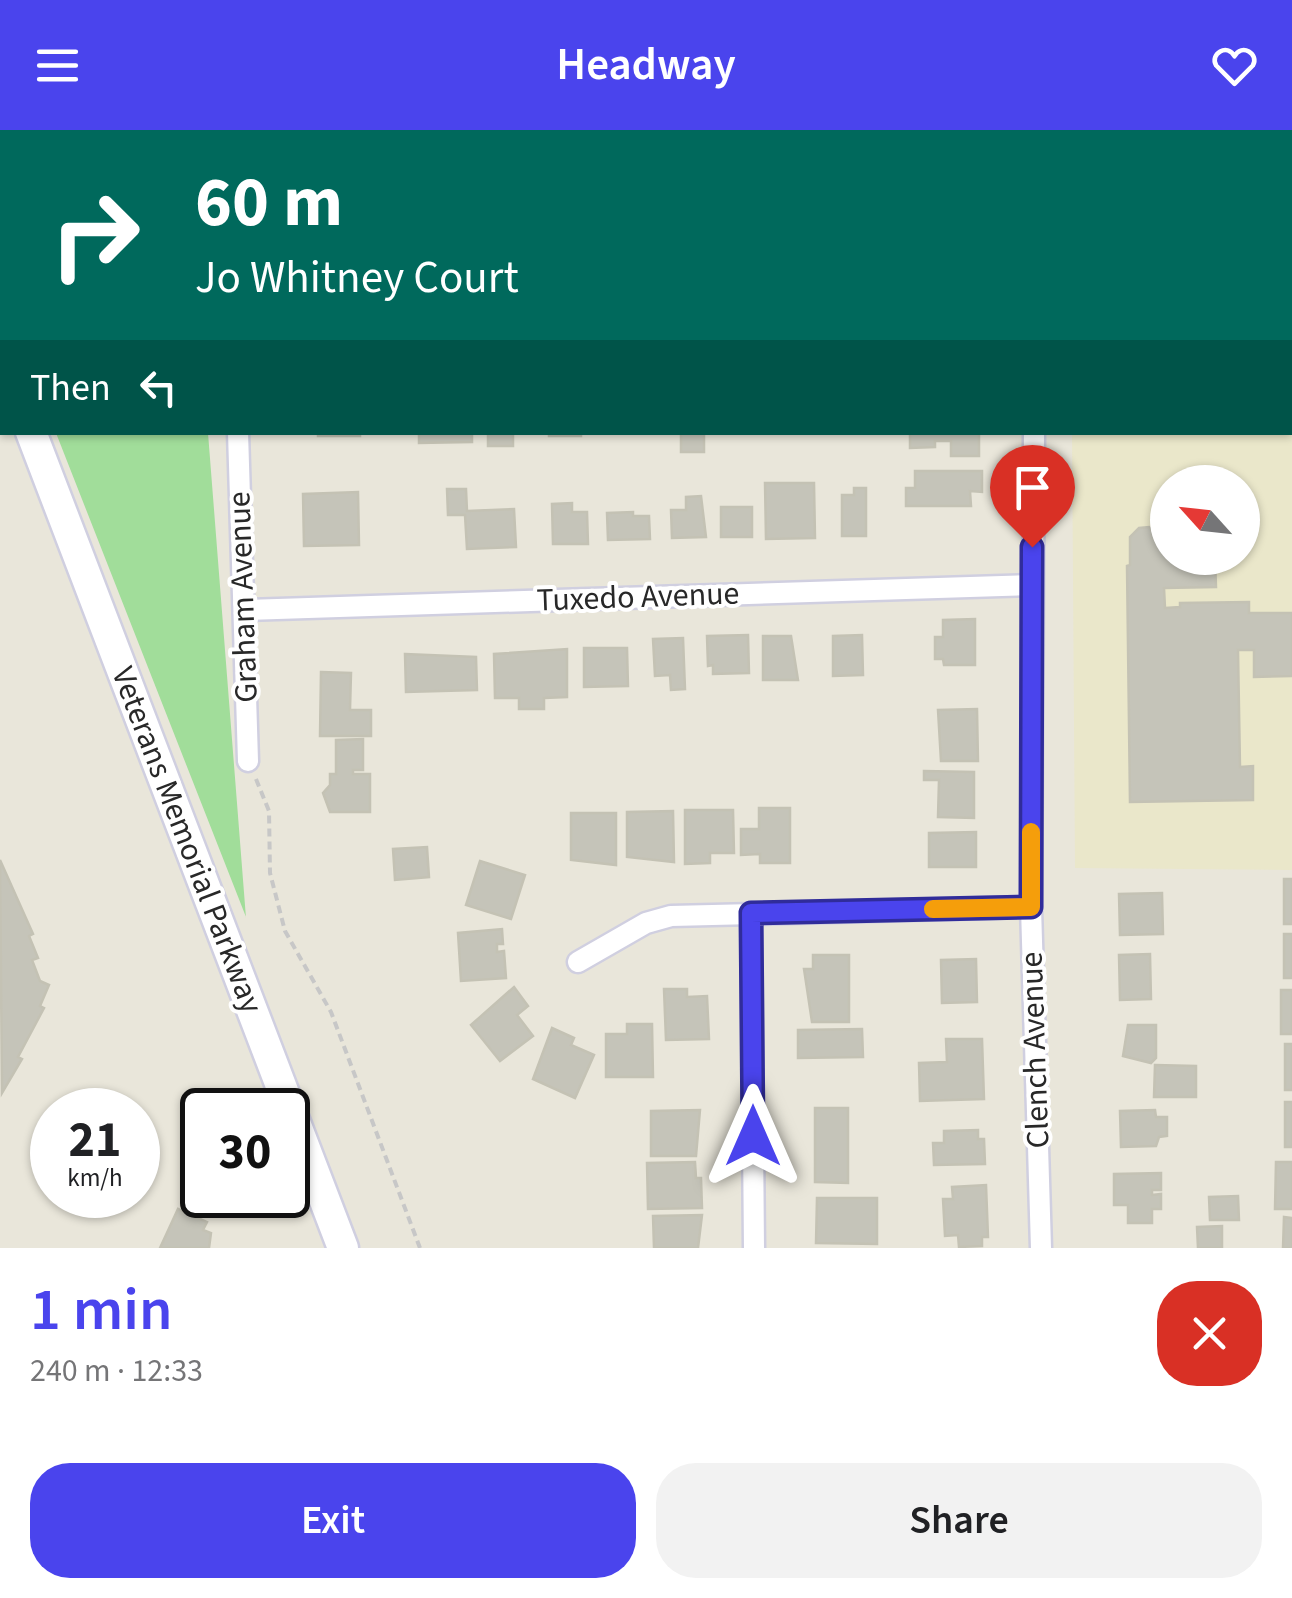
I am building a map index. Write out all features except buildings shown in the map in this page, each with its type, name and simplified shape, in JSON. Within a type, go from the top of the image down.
[{"type":"main road","name":"Veterans Memorial Parkway","points":[[32,435],[343,1248]]},
{"type":"street","name":"Graham Avenue","points":[[238,435],[248,761]]},
{"type":"street","name":"Clench Avenue","points":[[1034,435],[1031,907],[1041,1248]]},
{"type":"street","name":"Tuxedo Avenue","points":[[244,610],[1032,585]]},
{"type":"street","points":[[578,962],[646,923],[671,916],[1031,907]]},
{"type":"street","points":[[751,913],[754,1248]]},
{"type":"path","points":[[248,761],[269,810],[270,874],[286,932],[331,1012],[420,1248]]},
{"type":"shaded area","points":[[1072,435],[1292,435],[1292,870],[1075,868]]},
{"type":"green space","points":[[57,435],[208,435],[246,917]]},
{"type":"slow traffic","points":[[933,909],[1031,907],[1031,832]]},
{"type":"route","points":[[753,1136],[751,913],[1031,907],[1032,547]]}]
